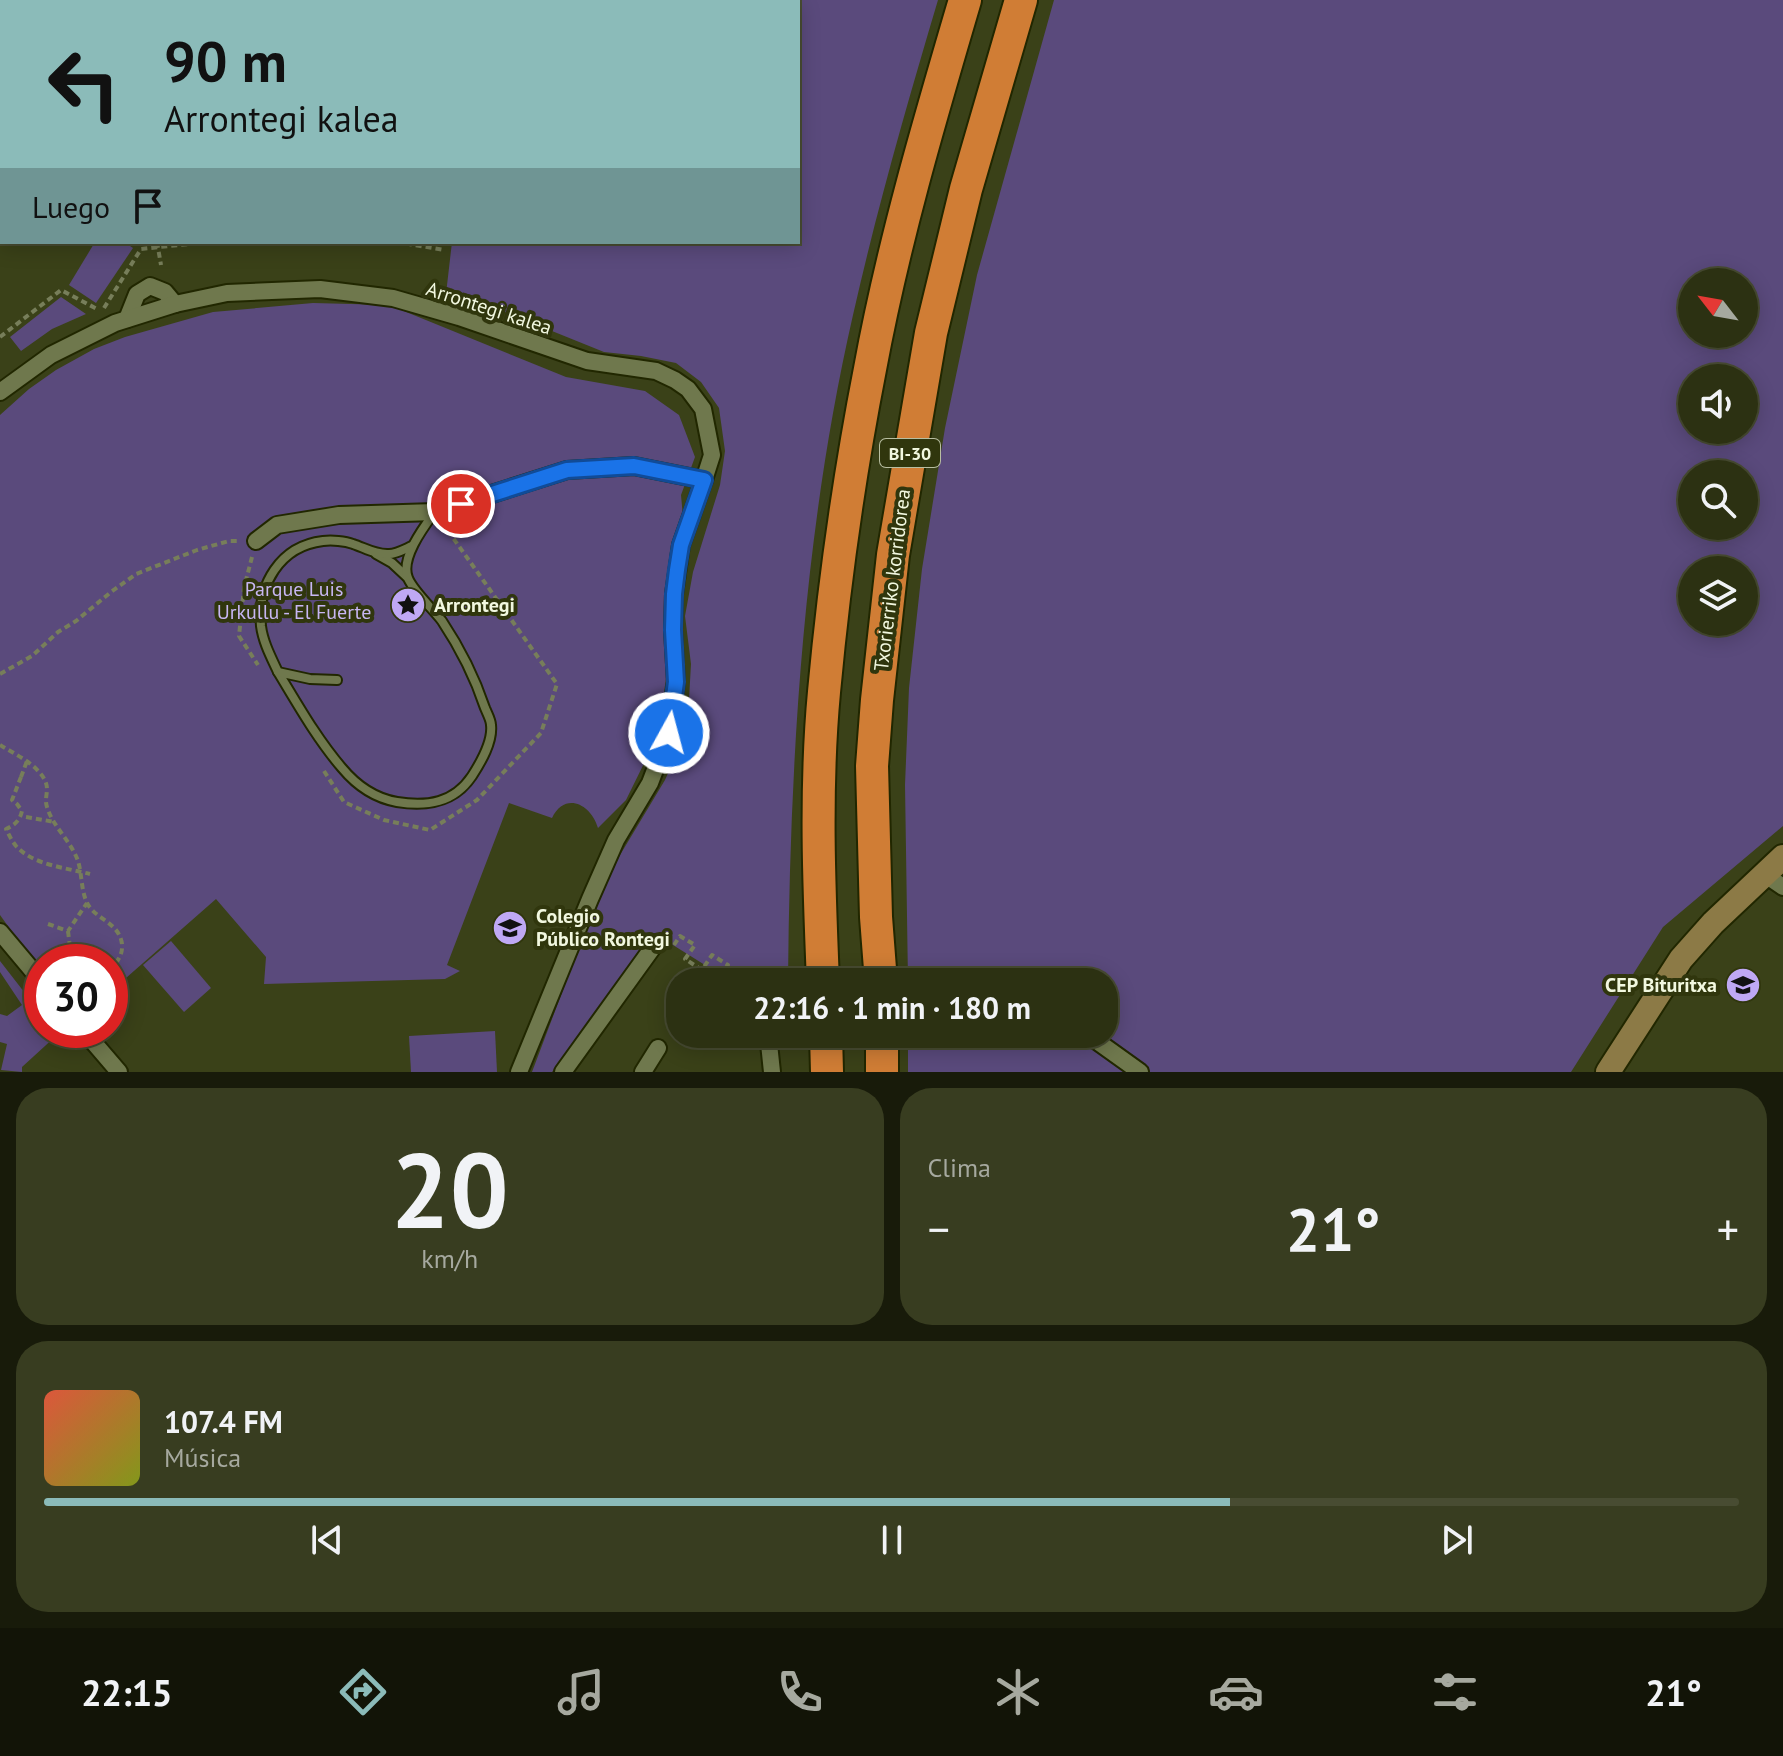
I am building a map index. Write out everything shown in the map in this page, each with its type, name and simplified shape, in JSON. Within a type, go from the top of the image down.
[{"type":"highway","name":"BI-30","points":[[822,968],[819,889],[820,762],[824,693],[841,546],[870,367],[892,266],[965,0]]},
{"type":"highway","name":"Txorierriko korridorea","points":[[880,968],[872,766],[893,555],[931,333],[966,189],[1021,0]]},
{"type":"highway","points":[[826,1048],[827,1072]]},
{"type":"highway","points":[[882,1048],[882,1072]]},
{"type":"main road","points":[[1608,1072],[1681,959],[1713,923],[1773,881],[1783,857]]},
{"type":"street","points":[[127,319],[137,294],[150,286],[165,292],[175,304]]},
{"type":"street","name":"Arrontegi kalea","points":[[0,392],[51,355],[127,319],[175,304],[227,293],[320,289],[393,298],[587,361],[656,371],[688,389],[703,409],[712,455],[681,545],[677,570],[673,630],[676,682],[669,733],[650,783],[616,840],[519,1072]]},
{"type":"street","points":[[256,541],[277,525],[339,515],[435,512],[567,470],[634,466],[704,480]]},
{"type":"street","points":[[0,932],[24,961]]},
{"type":"street","points":[[563,1072],[656,943]]},
{"type":"street","points":[[98,1048],[119,1072]]},
{"type":"street","points":[[643,1072],[658,1048]]},
{"type":"street","points":[[769,1048],[772,1072]]},
{"type":"street","points":[[1107,1048],[1140,1072]]},
{"type":"lane","points":[[407,578],[412,546],[435,512]]},
{"type":"lane","points":[[323,541],[350,542],[392,563],[407,578],[442,622],[458,649],[476,681],[492,726],[481,761],[466,784],[445,800],[419,806],[387,801],[361,789],[341,768],[278,672],[261,628],[261,606],[268,583],[280,560],[299,547],[323,541]]},
{"type":"lane","points":[[370,551],[389,554],[412,546]]},
{"type":"lane","points":[[278,672],[310,679],[337,680]]},
{"type":"path","points":[[157,244],[161,265]]},
{"type":"path","points":[[408,244],[445,250]]},
{"type":"path","points":[[0,337],[61,290],[101,312]]},
{"type":"path","points":[[320,764],[344,802],[384,820],[430,830],[477,800],[541,733],[557,684],[435,512]]},
{"type":"path","points":[[0,674],[32,656],[58,632],[136,574],[229,541],[256,541],[244,588],[239,636],[263,674]]},
{"type":"path","points":[[0,745],[42,774],[48,789],[46,805],[78,861],[87,903],[115,927],[122,944]]},
{"type":"path","points":[[27,761],[12,800],[22,811],[20,819],[6,829],[14,844],[36,859],[90,874]]},
{"type":"path","points":[[26,817],[55,822]]},
{"type":"path","points":[[70,944],[68,931],[87,903]]},
{"type":"path","points":[[48,924],[68,931]]},
{"type":"path","points":[[656,943],[670,951],[680,936],[695,945],[685,959],[699,968]]},
{"type":"path","points":[[703,968],[712,955],[728,965],[726,968]]},
{"type":"green space","points":[[800,0],[938,0],[862,275],[822,480],[802,647],[796,731],[788,968],[710,968],[657,935],[552,1072],[532,1072],[592,913],[620,855],[665,780],[679,749],[688,717],[691,664],[685,616],[693,572],[720,485],[725,451],[719,408],[701,382],[676,363],[604,352],[485,304],[446,294],[452,244],[800,244]]},
{"type":"green space","points":[[1054,0],[1783,0],[1783,826],[1663,927],[1571,1072],[908,1072],[908,1048],[1118,1048],[1118,968],[908,968],[905,785],[909,688],[922,569],[945,428],[977,275]]},
{"type":"green space","points":[[94,244],[127,244],[133,248],[96,303],[69,285]]},
{"type":"green space","points":[[61,297],[86,314],[52,329],[21,351],[10,337]]},
{"type":"green space","name":"Parque Luis Urkullu - El Fuerte","points":[[313,303],[389,305],[566,377],[645,391],[679,415],[695,457],[681,495],[686,550],[657,737],[626,800],[598,828],[590,813],[577,804],[564,805],[552,818],[509,803],[447,965],[460,971],[445,979],[264,984],[266,957],[216,899],[128,976],[128,944],[24,944],[24,948],[0,915],[0,415],[56,370],[94,349],[213,312]]},
{"type":"green space","points":[[171,941],[211,988],[184,1012],[143,965]]},
{"type":"green space","points":[[0,961],[24,992],[24,1048],[43,1048],[22,1067],[22,1072],[1,1070],[7,1044],[0,1042],[0,1014],[7,1016],[22,1005],[0,972]]},
{"type":"green space","points":[[495,1031],[497,1072],[411,1072],[409,1036]]},
{"type":"place","name":"Arrontegi","points":[[408,605]]},
{"type":"place","name":"Colegio Público Rontegi","points":[[510,928]]},
{"type":"place","name":"CEP Bituritxa","points":[[1743,985]]},
{"type":"route","points":[[461,504],[567,470],[634,466],[704,480],[681,545],[677,570],[673,630],[676,682],[669,733]]}]
